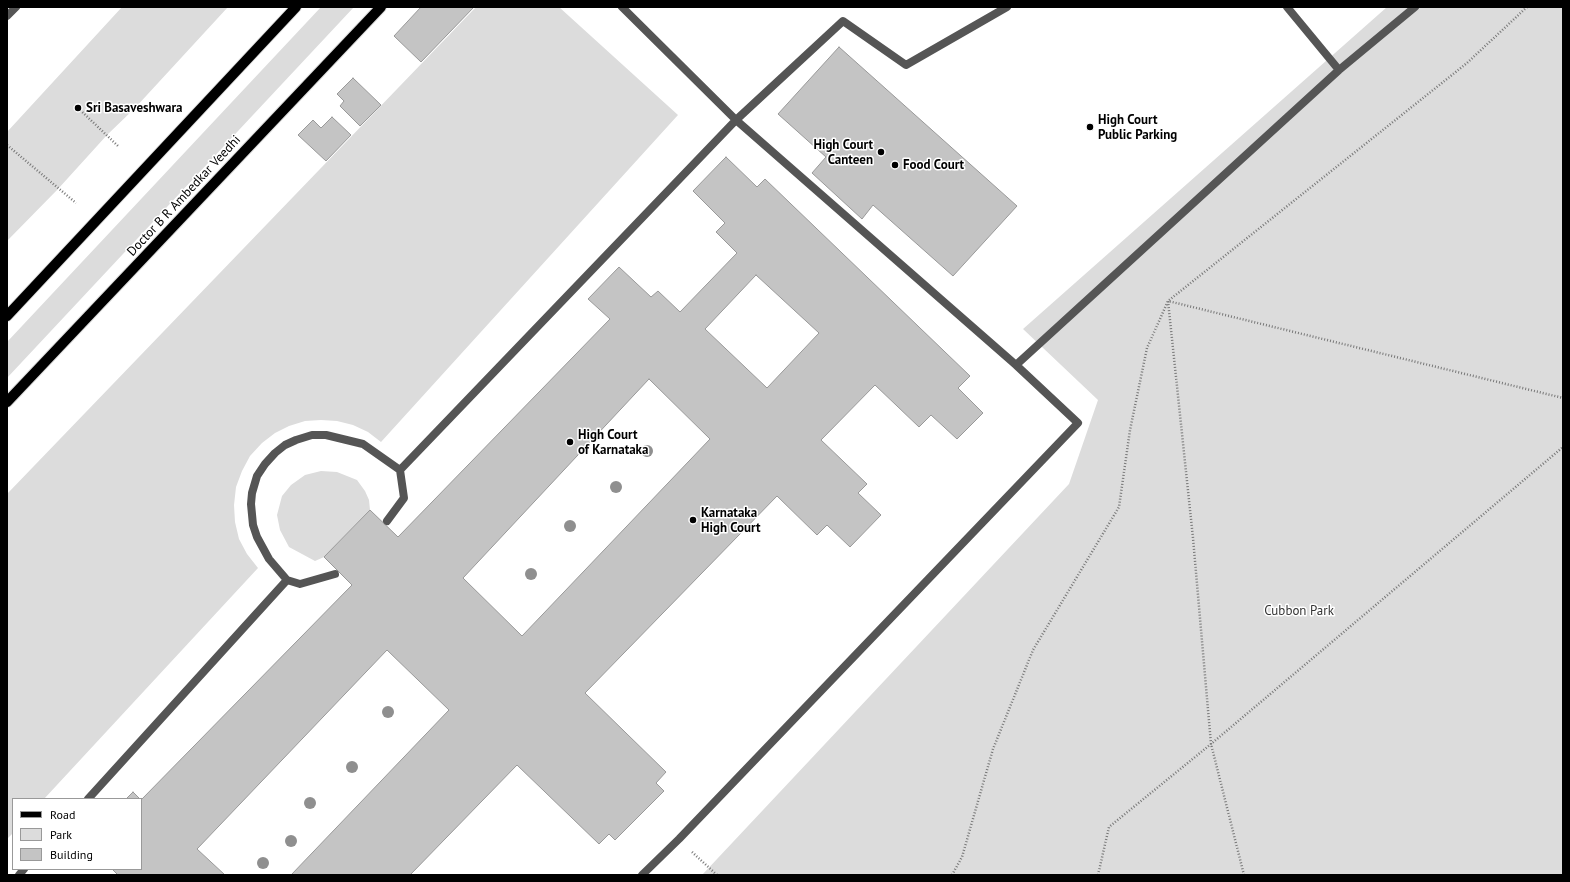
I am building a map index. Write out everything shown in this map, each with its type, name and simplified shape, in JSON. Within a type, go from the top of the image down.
[{"type":"main road","points":[[7,316],[296,7]]},
{"type":"main road","name":"Doctor B R Ambedkar Veedhi","points":[[7,402],[381,7]]},
{"type":"lane","points":[[7,16],[16,7]]},
{"type":"lane","points":[[622,7],[736,120],[1016,365],[1078,423],[679,839],[642,875]]},
{"type":"lane","points":[[400,470],[736,120],[843,21],[906,65],[1007,7]]},
{"type":"lane","points":[[1286,7],[1340,70]]},
{"type":"lane","points":[[1016,365],[1040,345],[1340,70],[1415,7]]},
{"type":"lane","points":[[335,574],[300,584],[287,580],[262,548],[255,531],[252,493],[257,476],[275,453],[285,445],[312,435],[326,435],[363,444],[400,470],[404,498],[387,521]]},
{"type":"lane","points":[[89,798],[287,580]]},
{"type":"path","points":[[952,875],[962,857],[993,749],[1033,650],[1119,507],[1130,430],[1147,348],[1168,301],[1467,63],[1527,7]]},
{"type":"path","points":[[78,108],[118,146]]},
{"type":"path","points":[[7,145],[76,203]]},
{"type":"path","points":[[1168,301],[1563,398]]},
{"type":"path","points":[[1168,301],[1194,538],[1211,744],[1244,875]]},
{"type":"path","points":[[1098,875],[1109,827],[1211,744],[1563,448]]},
{"type":"path","points":[[679,839],[717,875]]},
{"type":"green space","points":[[122,7],[228,7],[135,108],[107,135],[58,189],[7,241],[7,132]]},
{"type":"green space","points":[[321,7],[354,7],[7,378],[7,342]]},
{"type":"green space","points":[[476,7],[559,7],[678,115],[381,442],[368,432],[353,425],[337,421],[321,420],[305,421],[289,426],[275,433],[262,443],[250,456],[242,471],[236,487],[234,505],[235,522],[239,539],[247,554],[258,568],[45,798],[12,798],[12,834],[7,839],[7,494]]},
{"type":"green space","name":"Cubbon Park","points":[[1387,7],[1563,7],[1563,875],[702,875],[1069,484],[1098,400],[1023,329]]},
{"type":"green space","points":[[321,471],[337,472],[357,480],[365,491],[369,500],[370,510],[324,557],[315,561],[289,547],[280,530],[277,515],[282,496],[291,485],[305,475]]},
{"type":"building","points":[[421,7],[474,7],[421,62],[394,36]]},
{"type":"building","name":"Food Court","points":[[839,47],[1017,206],[953,276],[873,205],[862,219],[812,173],[826,157],[778,114]]},
{"type":"building","points":[[353,78],[381,105],[360,126],[340,106],[344,101],[337,94]]},
{"type":"building","points":[[332,117],[351,135],[326,161],[298,135],[313,120],[321,128]]},
{"type":"building","name":"Karnataka High Court","points":[[726,157],[757,187],[765,179],[970,376],[958,388],[983,413],[957,439],[931,415],[919,427],[875,385],[821,440],[867,484],[858,493],[881,515],[850,547],[827,525],[817,535],[777,496],[585,693],[666,772],[656,783],[664,791],[615,840],[609,834],[599,844],[517,765],[410,875],[291,875],[449,710],[387,650],[197,849],[225,875],[118,875],[113,870],[142,870],[142,799],[352,585],[324,557],[370,510],[398,537],[610,319],[588,299],[619,267],[651,297],[658,291],[680,312],[737,253],[716,232],[725,223],[693,191]],"holes":[[[756,275],[819,333],[767,388],[705,329]],[[649,379],[710,439],[522,636],[463,578]]]},
{"type":"building","points":[[133,792],[139,798],[127,798]]},
{"type":"place","name":"Sri Basaveshwara","points":[[78,108]]},
{"type":"place","name":"High Court Public Parking","points":[[1090,127]]},
{"type":"place","name":"High Court Canteen","points":[[881,152]]},
{"type":"place","name":"Food Court","points":[[895,165]]},
{"type":"place","name":"High Court of Karnataka","points":[[570,442]]},
{"type":"place","name":"Karnataka High Court","points":[[693,520]]}]
